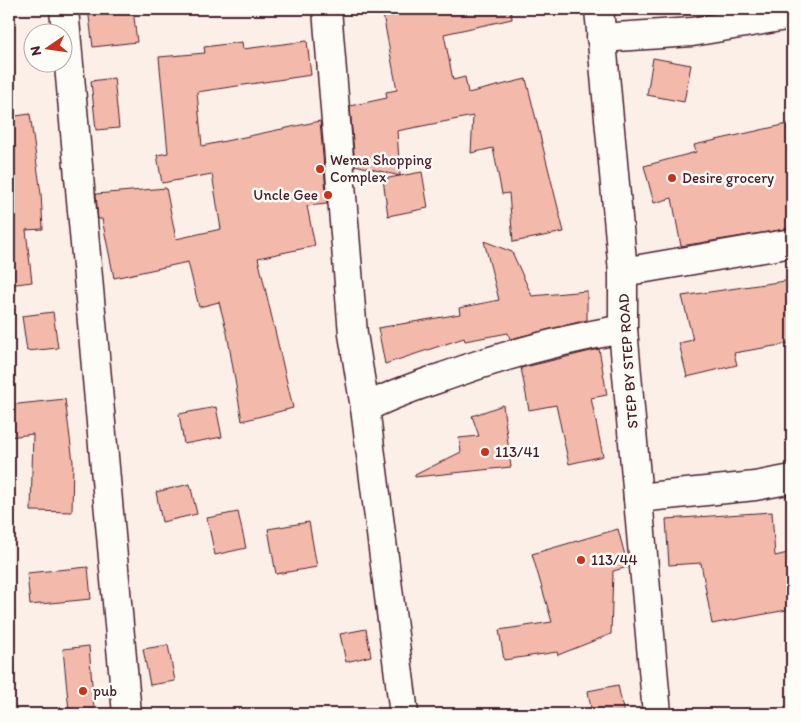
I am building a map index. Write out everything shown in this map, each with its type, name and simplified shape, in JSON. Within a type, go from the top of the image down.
[{"type":"street","points":[[64,9],[127,714]]},
{"type":"street","points":[[327,9],[353,334],[365,408],[404,714]]},
{"type":"street","name":"STEP BY STEP ROAD","points":[[599,9],[623,272],[623,329],[656,714]]},
{"type":"street","points":[[601,38],[692,32],[792,15]]},
{"type":"street","points":[[623,272],[792,243]]},
{"type":"street","points":[[365,408],[387,396],[498,357],[559,340],[623,329]]},
{"type":"street","points":[[638,498],[755,486],[792,479]]},
{"type":"building","points":[[88,9],[133,9],[137,42],[93,47]]},
{"type":"building","points":[[382,9],[511,9],[512,19],[444,34],[453,80],[465,77],[468,93],[526,79],[564,232],[513,242],[509,193],[502,194],[493,148],[471,153],[473,116],[397,131],[400,176],[355,165],[350,106],[387,98],[386,92],[397,90]]},
{"type":"building","points":[[307,41],[311,75],[197,92],[202,146],[320,121],[327,204],[307,206],[315,246],[258,258],[293,408],[242,421],[227,333],[219,302],[199,307],[188,262],[114,278],[102,219],[98,219],[96,194],[166,188],[176,239],[221,229],[212,174],[162,183],[157,155],[168,153],[159,57],[205,53],[204,47],[242,42],[243,49]]},
{"type":"building","points":[[653,58],[691,65],[684,102],[647,95]]},
{"type":"building","points":[[114,78],[119,128],[96,130],[91,81]]},
{"type":"building","points":[[30,114],[41,194],[43,229],[26,230],[32,282],[9,285],[9,117]]},
{"type":"building","points":[[792,123],[792,228],[681,246],[672,198],[654,203],[644,166],[696,152],[694,145]]},
{"type":"building","points":[[422,172],[428,208],[388,216],[383,179]]},
{"type":"building","points":[[484,241],[512,252],[532,296],[587,291],[587,320],[510,339],[508,333],[465,341],[464,338],[385,364],[378,328],[460,314],[459,308],[499,300]]},
{"type":"building","points":[[792,280],[792,343],[734,353],[737,365],[687,377],[679,343],[693,340],[682,296]]},
{"type":"building","points":[[53,312],[58,348],[27,351],[22,316]]},
{"type":"building","points":[[599,349],[607,395],[591,398],[603,456],[569,464],[556,405],[529,410],[521,368]]},
{"type":"building","points":[[65,399],[73,462],[72,512],[31,511],[33,434],[9,437],[9,405]]},
{"type":"building","points":[[503,405],[511,467],[415,477],[415,475],[461,452],[459,438],[479,436],[472,416]]},
{"type":"building","points":[[216,407],[222,437],[184,444],[179,414]]},
{"type":"building","points":[[190,484],[197,514],[162,522],[156,492]]},
{"type":"building","points":[[238,512],[246,548],[215,555],[207,518]]},
{"type":"building","points":[[772,512],[775,556],[792,552],[792,609],[712,624],[701,563],[669,565],[666,519]]},
{"type":"building","points":[[309,522],[317,567],[276,574],[268,529]]},
{"type":"building","points":[[618,529],[628,567],[613,571],[611,634],[558,655],[557,652],[504,660],[499,630],[552,622],[532,554]]},
{"type":"building","points":[[88,567],[91,599],[30,605],[27,573]]},
{"type":"building","points":[[366,629],[371,656],[346,662],[340,634]]},
{"type":"building","points":[[168,645],[175,681],[150,685],[143,649]]},
{"type":"building","points":[[89,646],[94,709],[69,711],[63,649]]},
{"type":"building","points":[[618,685],[624,714],[592,714],[588,691]]},
{"type":"place","name":"Wema Shopping Complex","points":[[320,169]]},
{"type":"place","name":"Desire grocery","points":[[672,178]]},
{"type":"place","name":"Uncle Gee","points":[[328,195]]},
{"type":"place","name":"113/41","points":[[485,452]]},
{"type":"place","name":"113/44","points":[[581,560]]},
{"type":"place","name":"pub","points":[[83,691]]}]
